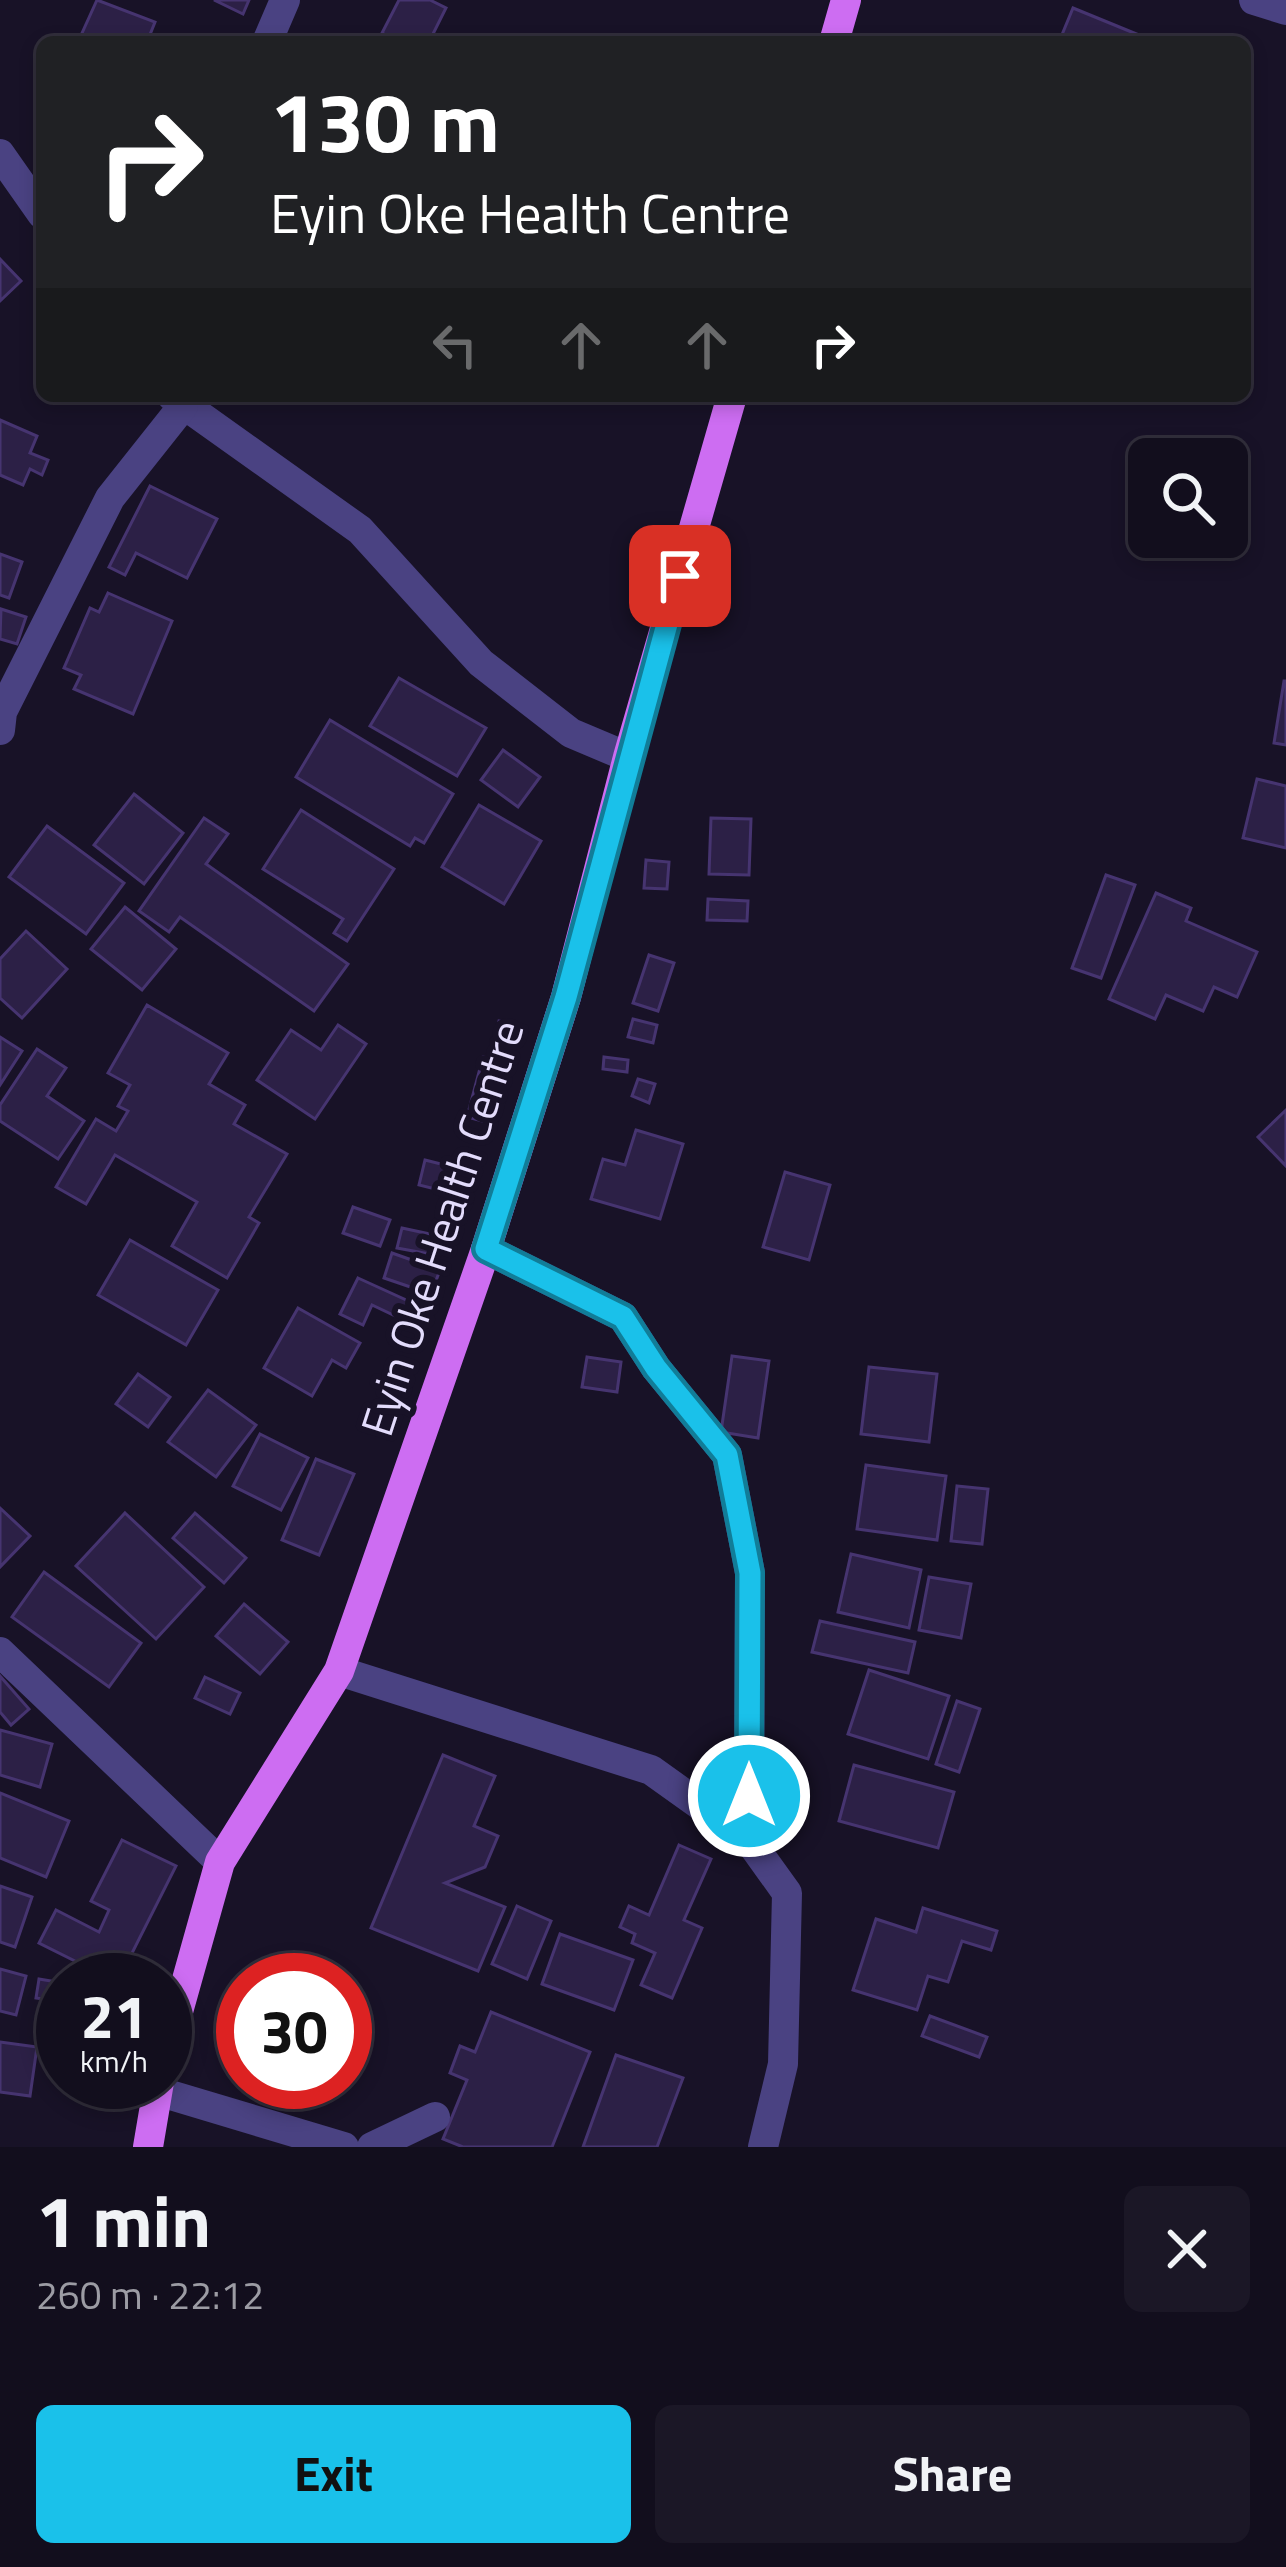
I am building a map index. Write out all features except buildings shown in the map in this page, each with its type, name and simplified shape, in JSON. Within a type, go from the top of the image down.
[{"type":"main road","points":[[836,36],[846,0]]},
{"type":"main road","name":"Eyin Oke Health Centre","points":[[192,1962],[220,1862],[339,1671],[486,1249],[566,997],[628,757],[730,402]]},
{"type":"main road","points":[[148,2147],[154,2109]]},
{"type":"street","points":[[270,36],[285,0]]},
{"type":"street","points":[[1254,0],[1286,10]]},
{"type":"street","points":[[0,154],[36,205]]},
{"type":"street","points":[[0,730],[2,712],[110,498],[176,402]]},
{"type":"street","points":[[178,402],[360,530],[481,663],[571,733],[628,757]]},
{"type":"street","points":[[486,1249],[623,1317],[656,1368],[727,1455],[750,1573],[749,1840]]},
{"type":"street","points":[[0,1652],[220,1862]]},
{"type":"street","points":[[339,1671],[651,1770],[749,1840],[788,1893],[783,2064],[763,2147]]},
{"type":"street","points":[[192,2098],[344,2147]]},
{"type":"street","points":[[372,2147],[435,2117]]},
{"type":"route","points":[[680,576],[566,997],[486,1249],[623,1317],[656,1368],[727,1455],[750,1573],[749,1796]]}]
